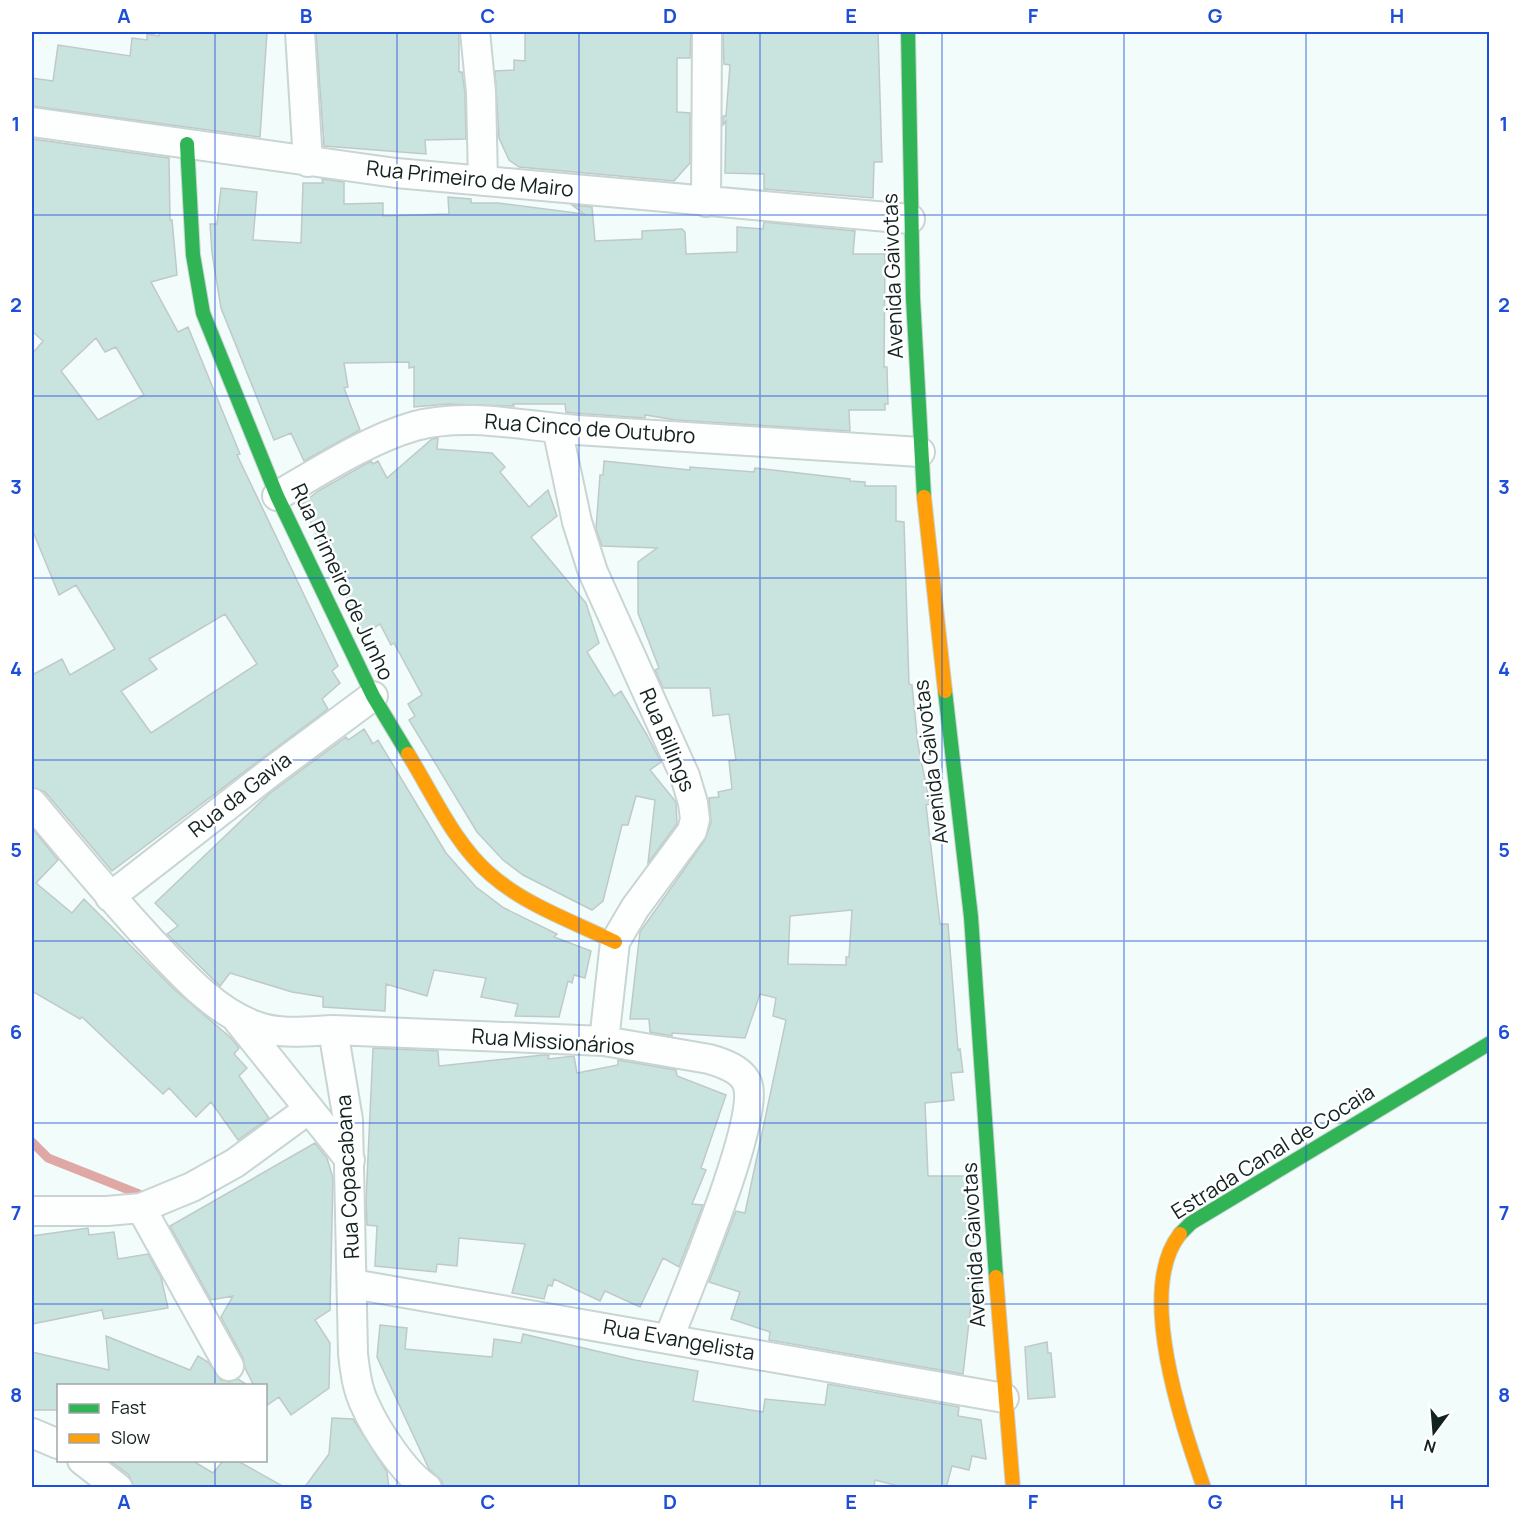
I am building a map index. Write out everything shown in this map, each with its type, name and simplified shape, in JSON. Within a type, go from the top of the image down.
[{"type":"street","points":[[300,32],[308,162]]},
{"type":"street","points":[[475,32],[481,92],[483,181]]},
{"type":"street","points":[[706,202],[707,32]]},
{"type":"street","name":"Avenida Gaivotas","points":[[908,32],[910,219],[920,452],[933,603],[971,914],[991,1159],[1004,1398],[1013,1488]]},
{"type":"street","name":"Rua Primeiro de Mairo","points":[[32,122],[308,162],[483,181],[910,219]]},
{"type":"street","name":"Rua Primeiro de Junho","points":[[187,144],[193,255],[203,313],[277,496],[373,696],[462,843],[490,874],[513,891],[615,942]]},
{"type":"street","name":"Rua Cinco de Outubro","points":[[277,496],[354,454],[413,427],[446,420],[493,421],[556,428],[920,452]]},
{"type":"street","name":"Rua Billings","points":[[556,428],[577,522],[593,572],[685,776],[693,803],[692,831],[634,908],[615,942],[604,1041]]},
{"type":"street","name":"Rua da Gavia","points":[[110,897],[280,764],[373,696]]},
{"type":"street","points":[[32,803],[110,897],[184,976],[237,1018],[350,1160]]},
{"type":"street","points":[[237,1018],[259,1028],[291,1032],[333,1030]]},
{"type":"street","name":"Rua Missionários","points":[[333,1030],[604,1041],[725,1063],[738,1072],[748,1084],[748,1109],[732,1170],[669,1338]]},
{"type":"street","name":"Rua Copacabana","points":[[333,1030],[348,1120],[353,1354],[357,1380],[365,1405],[375,1423],[420,1485]]},
{"type":"street","name":"Estrada Canal de Cocaia","points":[[1204,1488],[1173,1391],[1164,1338],[1164,1281],[1170,1250],[1177,1237],[1191,1223],[1490,1043]]},
{"type":"street","points":[[32,1211],[107,1211],[141,1208],[192,1187],[235,1163],[309,1109]]},
{"type":"street","points":[[141,1208],[229,1366]]},
{"type":"street","name":"Rua Evangelista","points":[[353,1284],[1004,1398]]},
{"type":"street","points":[[32,1433],[57,1444]]},
{"type":"street","points":[[83,1462],[118,1488]]},
{"type":"building","points":[[160,32],[267,32],[260,137],[32,106],[32,78],[53,81],[58,45],[130,56],[132,38],[147,40],[147,34],[159,36]]},
{"type":"building","points":[[316,32],[459,32],[459,72],[462,72],[465,93],[466,139],[425,140],[426,154],[324,146]]},
{"type":"building","points":[[525,32],[691,32],[690,58],[677,58],[677,112],[690,113],[690,163],[674,181],[519,167],[509,160],[499,138],[495,71],[514,70],[514,60],[525,61]]},
{"type":"building","points":[[723,32],[878,32],[882,162],[874,162],[873,198],[764,189],[764,174],[725,173],[726,121],[723,125],[723,116],[726,116],[730,65],[724,64]]},
{"type":"building","points":[[32,139],[169,158],[170,220],[172,220],[177,275],[151,282],[178,332],[188,327],[240,454],[237,455],[338,666],[332,671],[340,683],[322,699],[328,709],[112,871],[45,792],[32,787],[32,675],[62,659],[70,675],[115,649],[76,585],[59,595],[32,529],[32,354],[43,341],[32,331]],"holes":[[[96,338],[105,352],[116,347],[144,395],[98,420],[61,371]],[[225,614],[257,664],[151,733],[121,691],[157,669],[149,659]]]},
{"type":"building","points":[[322,179],[344,182],[344,204],[383,203],[383,216],[449,214],[448,197],[471,199],[471,203],[498,203],[584,214],[572,205],[592,207],[595,241],[642,239],[642,231],[682,229],[685,232],[686,254],[737,252],[737,227],[763,229],[764,222],[855,231],[853,254],[885,254],[884,367],[887,367],[888,404],[885,404],[885,410],[849,410],[850,431],[676,420],[645,415],[645,418],[573,413],[566,412],[565,404],[513,404],[514,406],[448,404],[414,407],[414,367],[409,368],[409,362],[344,363],[348,387],[344,388],[360,430],[304,461],[291,433],[274,440],[221,308],[210,224],[217,224],[221,188],[257,192],[253,240],[301,243],[303,183],[323,183]]},
{"type":"building","points":[[438,438],[437,449],[492,453],[505,467],[500,472],[529,507],[548,490],[557,516],[531,537],[586,603],[599,643],[587,652],[614,696],[621,691],[661,762],[650,770],[676,802],[677,824],[648,863],[655,800],[636,796],[628,825],[622,825],[603,901],[592,910],[523,875],[503,860],[477,832],[409,720],[415,716],[408,704],[422,695],[394,643],[391,645],[380,624],[364,635],[302,504],[318,491],[371,461],[373,464],[378,461],[387,478],[432,439]]},
{"type":"building","points":[[604,461],[690,470],[690,467],[754,472],[755,468],[850,479],[850,481],[865,482],[865,486],[896,486],[896,521],[904,522],[909,684],[912,685],[918,745],[930,804],[926,805],[940,924],[948,924],[958,1050],[960,1049],[963,1072],[951,1073],[954,1100],[925,1103],[928,1176],[967,1176],[969,1204],[973,1204],[975,1273],[978,1286],[976,1306],[971,1305],[963,1374],[769,1340],[770,1332],[731,1319],[740,1292],[709,1282],[736,1211],[745,1213],[786,1020],[773,1016],[776,998],[760,994],[745,1038],[672,1033],[672,1036],[650,1032],[649,1019],[630,1019],[640,932],[705,840],[711,823],[709,798],[719,797],[718,792],[732,789],[729,761],[736,760],[729,714],[713,716],[710,688],[663,688],[655,670],[659,668],[638,613],[638,562],[657,548],[602,546],[596,529],[600,475],[603,475]],"holes":[[[852,910],[849,957],[846,957],[846,965],[788,964],[790,916]]]},
{"type":"building","points":[[364,729],[373,744],[378,740],[446,853],[476,887],[504,908],[557,934],[554,937],[591,951],[585,978],[574,975],[572,983],[568,981],[559,1017],[515,1016],[518,1004],[481,997],[486,978],[434,970],[427,996],[386,984],[385,1011],[323,1007],[323,997],[292,992],[230,973],[220,986],[167,934],[178,926],[155,903],[269,794],[346,737],[348,740]]},
{"type":"building","points":[[32,828],[58,860],[36,883],[72,913],[84,899],[175,990],[231,1038],[239,1048],[234,1054],[247,1068],[239,1076],[269,1118],[238,1140],[211,1102],[196,1117],[169,1088],[163,1094],[82,1017],[80,1019],[32,991]]},
{"type":"building","points":[[373,1048],[438,1051],[439,1066],[543,1055],[549,1055],[548,1059],[574,1056],[577,1073],[618,1065],[618,1060],[676,1070],[677,1076],[726,1095],[701,1168],[706,1170],[692,1204],[703,1205],[679,1267],[663,1258],[640,1307],[605,1291],[600,1301],[554,1279],[552,1286],[548,1285],[544,1299],[512,1293],[525,1244],[459,1238],[457,1266],[437,1264],[436,1272],[375,1266],[377,1226],[367,1225],[366,1201]]},
{"type":"building","points":[[315,1143],[327,1158],[333,1178],[330,1310],[315,1320],[330,1343],[329,1388],[291,1415],[279,1397],[267,1405],[267,1384],[253,1384],[243,1358],[221,1317],[233,1296],[211,1300],[170,1226]]},
{"type":"building","points":[[88,1228],[89,1235],[114,1232],[118,1259],[148,1254],[161,1277],[168,1308],[104,1319],[102,1310],[32,1324],[32,1236]]},
{"type":"building","points":[[380,1325],[407,1328],[405,1349],[492,1357],[494,1339],[521,1343],[523,1334],[635,1360],[698,1371],[693,1401],[763,1412],[765,1399],[825,1405],[828,1384],[959,1407],[958,1416],[981,1420],[986,1459],[972,1456],[969,1470],[952,1466],[946,1488],[906,1488],[875,1480],[874,1488],[443,1488],[442,1481],[429,1469],[377,1357]]},
{"type":"building","points":[[106,1336],[190,1370],[198,1356],[208,1362],[221,1380],[229,1382],[238,1379],[246,1384],[57,1384],[57,1410],[32,1410],[32,1352],[109,1370]]},
{"type":"building","points":[[1047,1342],[1048,1353],[1051,1353],[1055,1397],[1028,1399],[1025,1347]]},
{"type":"building","points":[[332,1418],[353,1419],[387,1472],[389,1488],[304,1488],[329,1454]]},
{"type":"building","points":[[111,1462],[195,1462],[213,1473],[222,1462],[240,1462],[286,1488],[134,1488],[129,1475]]},
{"type":"waterway","points":[[32,1142],[48,1158],[139,1194]]},
{"type":"traffic: fast","points":[[908,32],[913,298],[924,497]]},
{"type":"traffic: fast","points":[[187,144],[193,255],[203,313],[277,496],[373,696],[408,754]]},
{"type":"traffic: fast","points":[[945,691],[971,917],[996,1277]]},
{"type":"traffic: fast","points":[[1180,1234],[1191,1223],[1490,1043]]},
{"type":"traffic: slow","points":[[924,497],[945,691]]},
{"type":"traffic: slow","points":[[408,754],[455,833],[477,862],[490,874],[534,904],[615,942]]},
{"type":"traffic: slow","points":[[1180,1234],[1167,1258],[1162,1289],[1162,1323],[1175,1396],[1204,1488]]},
{"type":"traffic: slow","points":[[996,1277],[1013,1488]]}]
